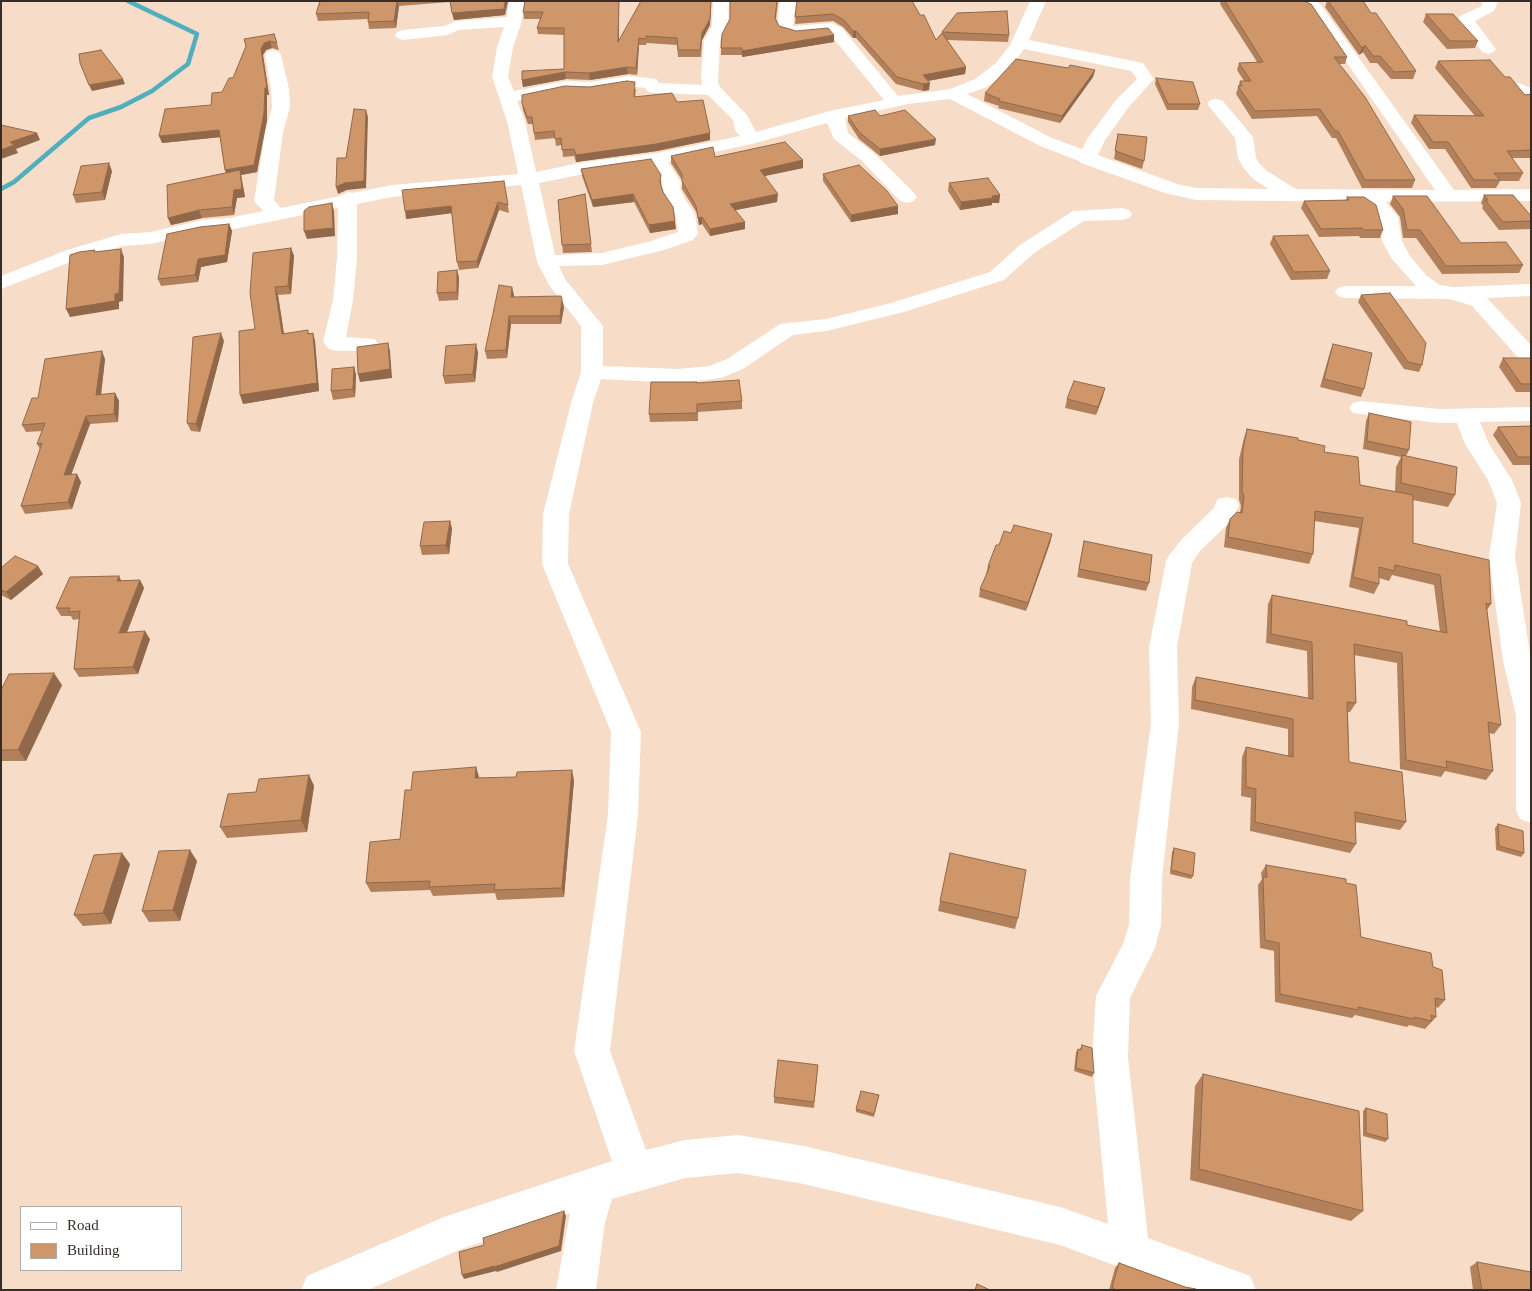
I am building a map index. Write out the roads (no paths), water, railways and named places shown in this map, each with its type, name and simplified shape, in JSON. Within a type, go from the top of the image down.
[{"type":"street","points":[[517,1],[514,21],[505,46],[500,77],[509,97],[547,262],[556,281],[592,326],[592,372],[582,403],[556,514],[555,564],[626,732],[624,814],[592,1051],[635,1172]]},
{"type":"street","points":[[721,1],[720,26],[712,40],[709,76],[713,90],[741,119],[744,130],[752,139]]},
{"type":"street","points":[[788,1],[785,25],[787,29],[796,32],[832,28],[895,103]]},
{"type":"street","points":[[1,283],[74,254],[122,240],[151,238],[202,226],[229,224],[348,198],[392,191],[529,178],[584,168],[657,159],[752,139],[836,115],[895,103],[905,99],[953,94],[981,82],[1002,66],[1020,43],[1038,1]]},
{"type":"street","points":[[1303,1],[1315,7],[1449,196]]},
{"type":"street","points":[[1488,49],[1466,19],[1489,8],[1490,1]]},
{"type":"street","points":[[403,35],[447,30],[456,26],[514,21]]},
{"type":"street","points":[[1020,43],[1137,67],[1146,79],[1122,104],[1096,139],[1087,158]]},
{"type":"street","points":[[273,55],[280,90],[279,100],[281,107],[274,133],[264,201],[276,213]]},
{"type":"street","points":[[509,97],[566,86],[590,87],[628,81],[650,83],[654,88],[713,90]]},
{"type":"street","points":[[953,94],[1046,142],[1172,189],[1196,194],[1293,196],[1531,194]]},
{"type":"street","points":[[1216,104],[1244,137],[1247,158],[1251,166],[1260,175],[1293,196]]},
{"type":"street","points":[[836,115],[836,123],[840,135],[867,156],[907,197]]},
{"type":"street","points":[[547,262],[570,258],[602,259],[658,246],[686,236],[688,234],[686,214],[675,199],[672,182],[657,159]]},
{"type":"street","points":[[1365,196],[1383,208],[1388,217],[1392,241],[1401,258],[1420,280],[1433,289],[1453,293],[1479,302],[1531,358]]},
{"type":"street","points":[[348,198],[344,283],[334,342],[337,344],[367,344]]},
{"type":"street","points":[[592,372],[678,376],[713,373],[735,364],[788,329],[826,325],[897,308],[997,276],[1027,249],[1080,215],[1122,214]]},
{"type":"street","points":[[1345,292],[1453,293],[1531,290]]},
{"type":"street","points":[[1361,408],[1415,414],[1531,414]]},
{"type":"street","points":[[1465,415],[1477,444],[1500,480],[1510,503],[1502,557],[1517,661],[1530,715],[1531,810]]},
{"type":"street","points":[[1130,1252],[1110,1057],[1113,996],[1138,948],[1145,925],[1146,878],[1165,723],[1164,647],[1180,561],[1191,545],[1223,514],[1227,505]]},
{"type":"street","points":[[320,1290],[458,1231],[597,1184],[685,1159],[738,1154],[804,1165],[1060,1226],[1236,1290]]},
{"type":"street","points":[[576,1290],[586,1222],[597,1184]]},
{"type":"waterway","points":[[1,189],[14,182],[89,118],[121,107],[152,91],[188,64],[197,34],[128,1]]}]
